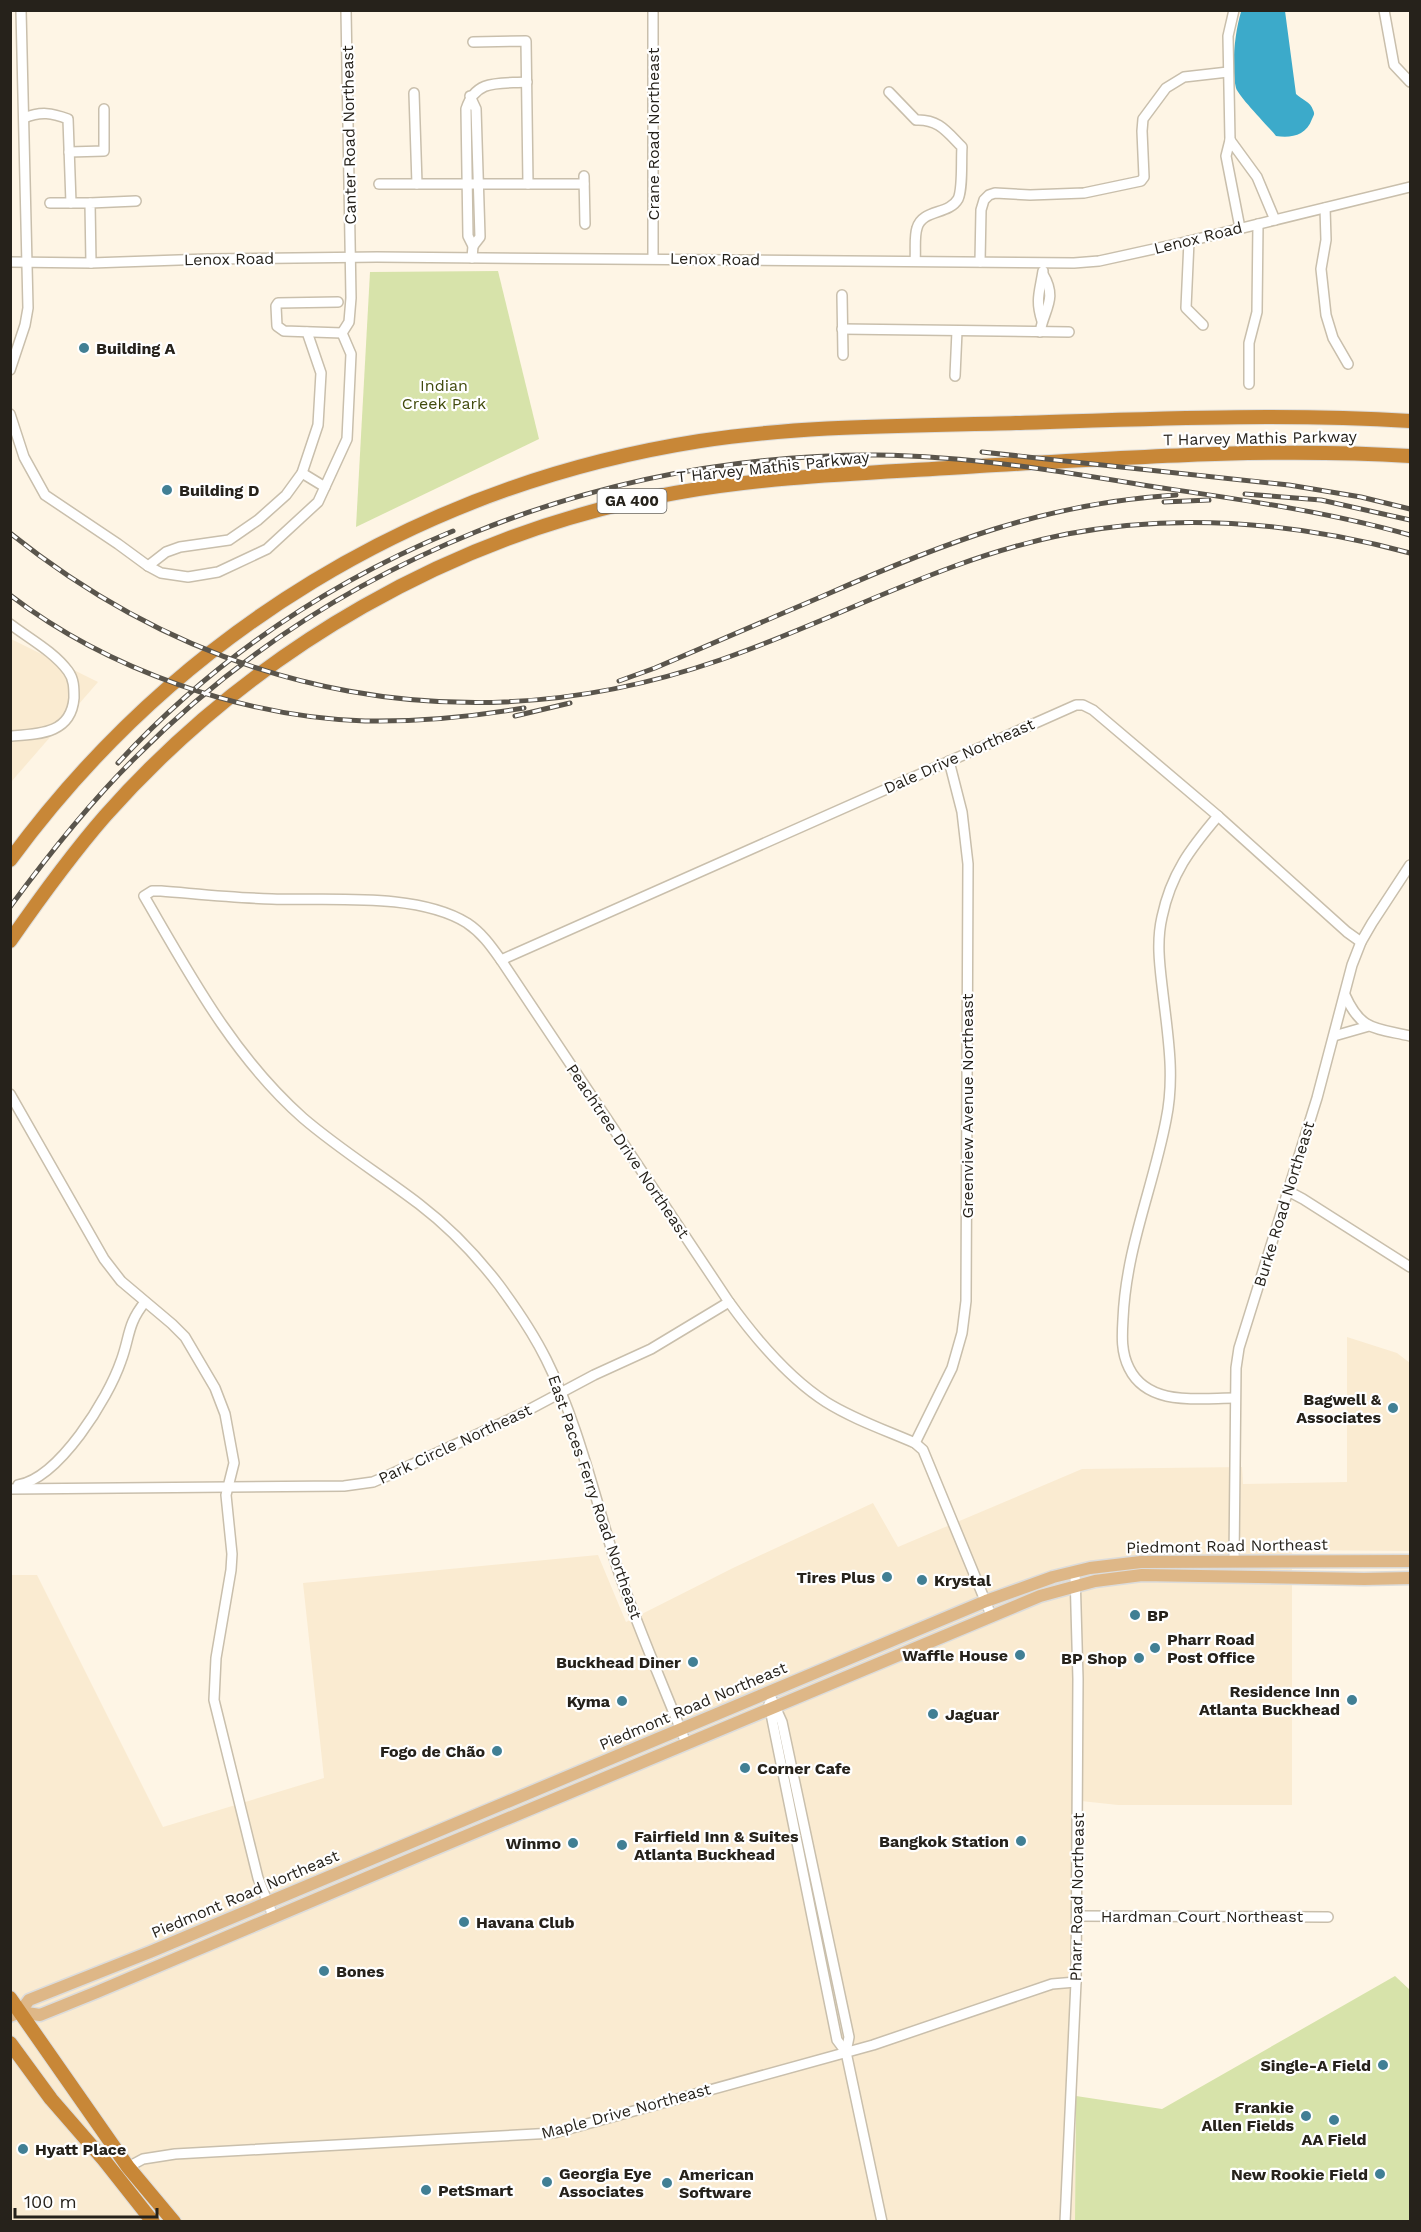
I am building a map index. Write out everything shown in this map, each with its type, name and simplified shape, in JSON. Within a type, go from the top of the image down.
[{"type":"highway","name":"T Harvey Mathis Parkway","points":[[10,860],[67,788],[115,736],[166,689],[247,624],[307,584],[378,544],[464,505],[530,481],[596,462],[664,447],[736,436],[807,430],[1191,418],[1293,417],[1410,421]]},
{"type":"highway","name":"T Harvey Mathis Parkway","points":[[10,941],[61,871],[125,794],[196,725],[249,682],[321,631],[390,591],[450,562],[544,526],[608,507],[672,493],[776,480],[1192,453],[1293,452],[1410,456]]},
{"type":"highway","points":[[10,1998],[15,2014],[128,2167],[174,2222]]},
{"type":"highway","points":[[10,2043],[51,2099],[153,2222]]},
{"type":"main road","name":"Piedmont Road Northeast","points":[[15,2014],[29,2000],[150,1952],[1033,1583],[1090,1568],[1141,1562],[1410,1561]]},
{"type":"main road","name":"Piedmont Road Northeast","points":[[15,2014],[40,2015],[1040,1596],[1110,1578],[1142,1575],[1410,1578]]},
{"type":"street","points":[[10,370],[25,325],[28,308],[21,10]]},
{"type":"street","name":"Canter Road Northeast","points":[[342,333],[349,322],[351,259],[346,10]]},
{"type":"street","name":"Crane Road Northeast","points":[[653,10],[653,258]]},
{"type":"street","points":[[1234,10],[1228,36],[1230,140],[1227,156],[1240,228]]},
{"type":"street","points":[[1384,10],[1394,65],[1410,82]]},
{"type":"street","points":[[473,42],[526,41],[528,184]]},
{"type":"street","points":[[10,57],[22,57]]},
{"type":"street","points":[[980,262],[981,210],[984,200],[989,195],[995,193],[1084,194],[1141,181],[1144,177],[1143,119],[1166,88],[1184,77],[1228,72]]},
{"type":"street","points":[[472,258],[473,246],[480,237],[472,184],[476,109],[470,96],[485,85],[527,82]]},
{"type":"street","points":[[889,92],[916,120],[930,119],[962,147],[960,195],[956,203],[924,217],[917,227],[915,261]]},
{"type":"street","points":[[414,93],[417,184]]},
{"type":"street","points":[[69,152],[104,151],[104,109]]},
{"type":"street","points":[[24,122],[51,118],[54,115],[68,119],[71,203]]},
{"type":"street","points":[[1230,140],[1245,161],[1246,167],[1257,177],[1275,220]]},
{"type":"street","points":[[1228,165],[1245,161]]},
{"type":"street","points":[[379,184],[528,184],[584,180],[585,224]]},
{"type":"street","name":"Lenox Road","points":[[10,262],[472,258],[1099,261],[1410,187]]},
{"type":"street","points":[[50,203],[136,201]]},
{"type":"street","points":[[90,203],[91,263]]},
{"type":"street","points":[[1325,208],[1326,240],[1321,269],[1326,315],[1333,338],[1348,364]]},
{"type":"street","points":[[1249,384],[1249,343],[1257,312],[1258,224]]},
{"type":"street","points":[[1189,241],[1186,308],[1203,325]]},
{"type":"street","points":[[1040,332],[1042,321],[1038,310],[1038,291],[1043,274],[1043,262]]},
{"type":"street","points":[[842,295],[843,355]]},
{"type":"street","points":[[10,414],[24,458],[45,495],[148,566],[173,576],[188,577],[218,572],[267,549],[318,502],[347,439],[351,354],[342,333],[280,329],[276,306],[278,303],[338,302]]},
{"type":"street","points":[[842,329],[1069,332]]},
{"type":"street","points":[[955,376],[957,331]]},
{"type":"street","points":[[148,566],[166,552],[180,547],[229,540],[258,520],[286,495],[302,473],[318,425],[321,373],[307,332]]},
{"type":"street","points":[[302,473],[325,487]]},
{"type":"street","points":[[10,624],[57,658],[70,673],[74,687],[73,706],[68,719],[63,724],[47,732],[10,736]]},
{"type":"street","name":"Dale Drive Northeast","points":[[501,960],[1070,706],[1083,705],[1093,710],[1218,816],[1361,942]]},
{"type":"street","name":"Greenview Avenue Northeast","points":[[915,1443],[952,1368],[962,1333],[966,1301],[968,864],[962,812],[949,761]]},
{"type":"street","points":[[1218,816],[1180,865],[1161,919],[1159,958],[1171,1061],[1171,1095],[1130,1258],[1124,1298],[1122,1338],[1129,1369],[1140,1383],[1152,1392],[1172,1397],[1235,1398]]},
{"type":"street","name":"Burke Road Northeast","points":[[1234,1561],[1235,1398],[1239,1348],[1334,1036],[1352,965],[1361,942],[1410,865]]},
{"type":"street","name":"Peachtree Drive Northeast","points":[[144,896],[152,891],[161,891],[273,899],[372,901],[444,913],[466,922],[485,938],[501,960],[729,1302],[761,1343],[812,1392],[841,1410],[915,1443]]},
{"type":"street","name":"East Paces Ferry Road Northeast","points":[[144,896],[217,1018],[252,1066],[304,1118],[420,1206],[467,1249],[498,1284],[527,1326],[546,1358],[561,1393],[619,1574],[686,1743]]},
{"type":"street","points":[[1345,995],[1356,1016],[1369,1026],[1410,1036]]},
{"type":"street","points":[[1334,1036],[1369,1026]]},
{"type":"street","points":[[10,1094],[104,1259],[121,1281],[185,1338],[196,1352],[225,1413],[234,1462],[227,1487],[231,1570],[216,1658],[214,1700],[256,1867],[273,1916]]},
{"type":"street","points":[[1288,1191],[1410,1267]]},
{"type":"street","points":[[10,1488],[35,1480],[66,1452],[110,1388],[122,1360],[132,1321],[145,1302]]},
{"type":"street","name":"Park Circle Northeast","points":[[10,1488],[344,1486],[373,1482],[509,1419],[594,1375],[651,1349],[729,1302]]},
{"type":"street","points":[[915,1443],[928,1459],[991,1615]]},
{"type":"street","name":"Pharr Road Northeast","points":[[1065,2222],[1076,1982],[1077,1586],[1075,1573]]},
{"type":"street","points":[[769,1693],[837,2040],[846,2052],[882,2222]]},
{"type":"street","name":"Hardman Court Northeast","points":[[1077,1916],[1328,1917]]},
{"type":"street","name":"Maple Drive Northeast","points":[[128,2167],[143,2159],[175,2154],[554,2133],[873,2045],[1052,1984],[1076,1982]]},
{"type":"shaded area","points":[[11,639],[98,682],[11,782]]},
{"type":"shaded area","points":[[1347,1337],[1397,1353],[1410,1363],[1410,1551],[1292,1550],[1292,1805],[1118,1805],[1081,1801],[1076,1989],[1075,2221],[11,2221],[10,1575],[37,1575],[163,1827],[324,1778],[303,1583],[598,1555],[626,1622],[733,1568],[873,1503],[898,1547],[1082,1469],[1242,1467],[1243,1484],[1347,1482]]},
{"type":"green space","name":"Indian Creek Park","points":[[498,271],[539,439],[356,527],[370,272]]},
{"type":"green space","name":"Frankie Allen Fields","points":[[1395,1976],[1410,1990],[1410,2221],[1075,2221],[1076,2096],[1162,2109]]},
{"type":"water","points":[[1285,11],[1296,94],[1312,107],[1314,114],[1306,129],[1297,135],[1276,136],[1236,88],[1234,50],[1241,12]]},
{"type":"railway","points":[[982,452],[1289,485],[1361,497],[1410,509]]},
{"type":"railway","points":[[10,907],[70,829],[136,757],[213,687],[295,627],[383,575],[476,532],[573,498],[672,474],[774,460],[877,455],[911,456],[1014,465],[1248,501],[1313,512],[1410,535]]},
{"type":"railway","points":[[1245,494],[1321,500],[1410,520]]},
{"type":"railway","points":[[619,681],[952,543],[1038,517],[1082,507],[1176,495]]},
{"type":"railway","points":[[1164,502],[1209,500]]},
{"type":"railway","points":[[10,533],[89,589],[173,635],[259,669],[348,691],[439,702],[532,700],[626,686],[720,660],[977,558],[1067,534],[1110,527],[1153,523],[1240,524],[1325,534],[1410,553]]},
{"type":"railway","points":[[118,763],[192,691],[273,629],[360,575],[453,531]]},
{"type":"railway","points":[[10,595],[48,622],[133,667],[178,685],[272,710],[319,718],[405,721],[524,708]]},
{"type":"railway","points":[[515,716],[570,703]]},
{"type":"place","name":"Building A","points":[[84,348]]},
{"type":"place","name":"Building D","points":[[167,490]]},
{"type":"place","name":"Bagwell & Associates","points":[[1393,1408]]},
{"type":"place","name":"Tires Plus","points":[[887,1577]]},
{"type":"place","name":"Krystal","points":[[922,1580]]},
{"type":"place","name":"BP","points":[[1135,1615]]},
{"type":"place","name":"Pharr Road Post Office","points":[[1155,1648]]},
{"type":"place","name":"Waffle House","points":[[1020,1655]]},
{"type":"place","name":"BP Shop","points":[[1139,1658]]},
{"type":"place","name":"Buckhead Diner","points":[[693,1662]]},
{"type":"place","name":"Residence Inn Atlanta Buckhead","points":[[1352,1700]]},
{"type":"place","name":"Kyma","points":[[622,1701]]},
{"type":"place","name":"Jaguar","points":[[933,1714]]},
{"type":"place","name":"Fogo de Chão","points":[[497,1751]]},
{"type":"place","name":"Corner Cafe","points":[[745,1768]]},
{"type":"place","name":"Bangkok Station","points":[[1021,1841]]},
{"type":"place","name":"Winmo","points":[[573,1843]]},
{"type":"place","name":"Fairfield Inn & Suites Atlanta Buckhead","points":[[622,1845]]},
{"type":"place","name":"Havana Club","points":[[464,1922]]},
{"type":"place","name":"Bones","points":[[324,1971]]},
{"type":"place","name":"Single-A Field","points":[[1383,2065]]},
{"type":"place","name":"Frankie Allen Fields","points":[[1306,2116]]},
{"type":"place","name":"AA Field","points":[[1334,2120]]},
{"type":"place","name":"Hyatt Place","points":[[23,2149]]},
{"type":"place","name":"New Rookie Field","points":[[1380,2174]]},
{"type":"place","name":"Georgia Eye Associates","points":[[547,2182]]},
{"type":"place","name":"American Software","points":[[667,2183]]},
{"type":"place","name":"PetSmart","points":[[426,2190]]}]
